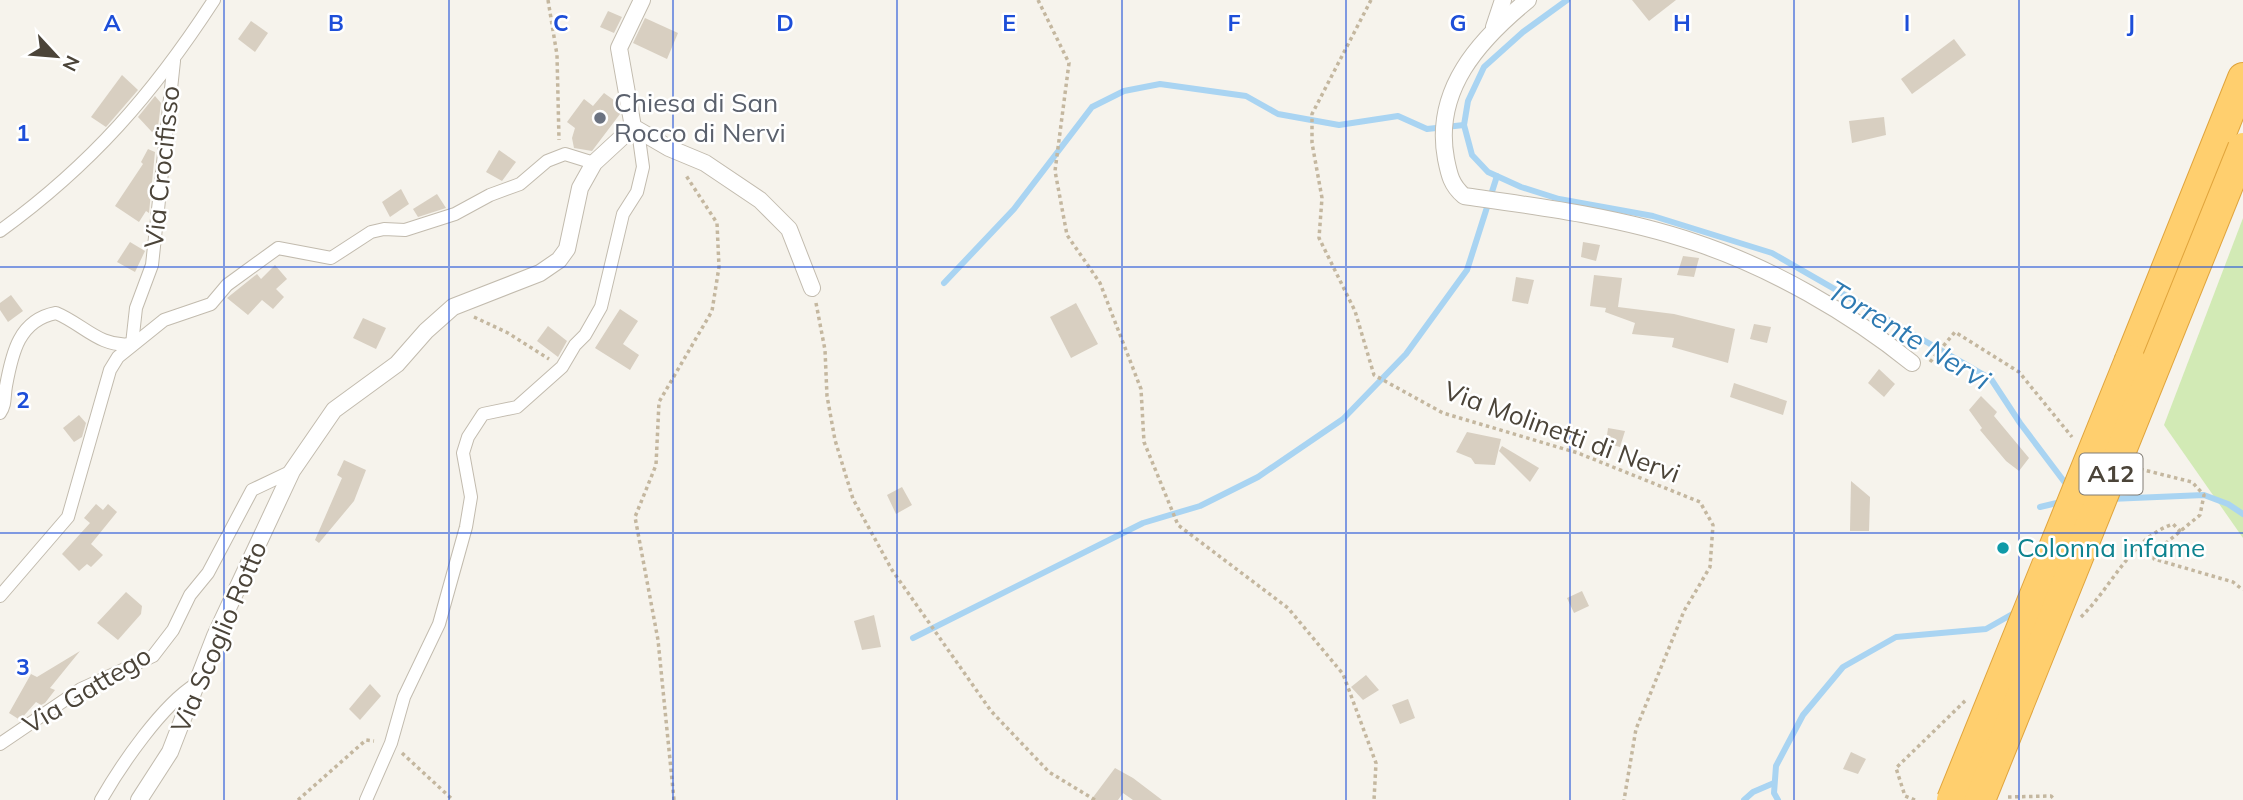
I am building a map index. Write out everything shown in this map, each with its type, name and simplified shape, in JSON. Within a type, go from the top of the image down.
[{"type":"highway","name":"A12","points":[[1952,800],[2243,78]]},
{"type":"highway","name":"A12","points":[[1989,799],[2243,148]]},
{"type":"street","name":"Via Crocifisso","points":[[132,344],[136,309],[152,265],[174,61],[214,0]]},
{"type":"street","points":[[366,800],[391,743],[404,697],[439,624],[466,527],[471,496],[463,453],[468,437],[483,415],[517,407],[562,367],[601,307],[623,214],[637,192],[643,167],[619,48],[642,0]]},
{"type":"street","points":[[1494,27],[1503,0]]},
{"type":"street","points":[[1528,0],[1494,27],[1468,58],[1448,98],[1442,140],[1449,177],[1455,188],[1464,195],[1600,217],[1695,242],[1794,286],[1871,330],[1912,363]]},
{"type":"street","points":[[0,231],[94,153],[143,100],[174,61]]},
{"type":"street","points":[[636,129],[669,148],[705,163],[760,200],[789,229],[812,288]]},
{"type":"street","points":[[453,307],[540,273],[559,260],[567,249],[580,188],[594,163],[636,129]]},
{"type":"street","points":[[0,596],[68,517],[110,370],[132,344],[164,320],[211,303],[228,285],[278,248],[331,258],[371,232],[414,228],[455,214],[490,195],[520,184],[547,161],[565,154],[594,163]]},
{"type":"street","name":"Via Scoglio Rotto","points":[[139,800],[170,752],[215,636],[292,471],[334,410],[397,364],[426,331],[453,307]]},
{"type":"street","points":[[0,413],[5,406],[5,388],[20,337],[33,320],[56,313],[82,325],[100,340],[117,346],[132,344]]},
{"type":"street","name":"Via Gattego","points":[[0,744],[82,689],[153,656],[173,630],[190,595],[208,573],[252,490],[292,471]]},
{"type":"street","points":[[102,800],[128,754],[139,747],[177,696],[196,684]]},
{"type":"path","points":[[548,0],[557,55],[558,137],[565,154]]},
{"type":"path","points":[[1038,0],[1069,63],[1055,171],[1067,235],[1100,283],[1141,389],[1144,442],[1178,525],[1289,608],[1343,674],[1376,763],[1374,800]]},
{"type":"path","name":"Via Molinetti di Nervi","points":[[1371,0],[1312,114],[1312,134],[1322,198],[1319,238],[1355,311],[1374,375],[1443,413],[1578,453],[1700,502],[1713,525],[1710,567],[1684,611],[1636,729],[1624,800]]},
{"type":"path","points":[[669,148],[716,223],[719,267],[712,312],[659,402],[656,465],[635,517],[658,640],[674,800]]},
{"type":"path","points":[[812,288],[825,350],[827,396],[835,440],[853,499],[892,570],[991,711],[1049,772],[1095,800]]},
{"type":"path","points":[[453,307],[508,333],[562,367]]},
{"type":"path","points":[[298,800],[366,740],[391,743],[453,800]]},
{"type":"path","points":[[1989,799],[2052,796],[2055,800]]},
{"type":"green space","points":[[2243,218],[2243,538],[2164,425]]},
{"type":"building","points":[[1632,0],[1676,0],[1649,21]]},
{"type":"building","points":[[608,11],[622,17],[614,33],[600,27]]},
{"type":"building","points":[[645,18],[678,33],[667,59],[633,43]]},
{"type":"building","points":[[251,21],[268,33],[255,52],[238,39]]},
{"type":"building","points":[[1954,39],[1966,55],[1912,94],[1901,79]]},
{"type":"building","points":[[122,75],[138,90],[106,127],[91,117]]},
{"type":"building","name":"Chiesa di San Rocco di Nervi","points":[[604,93],[618,103],[620,114],[592,151],[574,148],[572,138],[575,128],[567,122],[584,99],[593,106]]},
{"type":"building","points":[[155,96],[161,103],[158,127],[152,132],[138,117]]},
{"type":"building","points":[[1884,117],[1886,135],[1852,143],[1849,121]]},
{"type":"building","points":[[148,149],[155,152],[149,213],[146,211],[139,222],[115,206],[143,164],[141,162]]},
{"type":"building","points":[[499,150],[516,162],[502,181],[486,172]]},
{"type":"building","points":[[401,189],[409,204],[390,217],[382,202]]},
{"type":"building","points":[[437,194],[446,208],[418,217],[413,209]]},
{"type":"building","points":[[130,242],[145,251],[135,272],[117,262]]},
{"type":"building","points":[[1583,242],[1600,245],[1596,261],[1581,257]]},
{"type":"building","points":[[1683,256],[1699,258],[1694,277],[1677,275]]},
{"type":"building","points":[[275,265],[287,279],[276,289],[284,297],[273,309],[262,300],[248,315],[227,298],[257,274],[261,279]]},
{"type":"building","points":[[1594,275],[1622,278],[1618,307],[1674,314],[1735,329],[1728,363],[1672,347],[1674,338],[1632,334],[1635,323],[1605,312],[1606,308],[1590,306]]},
{"type":"building","points":[[1516,277],[1534,280],[1528,304],[1512,301]]},
{"type":"building","points":[[11,295],[23,311],[8,322],[0,310],[0,303]]},
{"type":"building","points":[[1076,303],[1098,344],[1071,358],[1050,317]]},
{"type":"building","points":[[620,309],[638,321],[623,344],[639,355],[630,370],[595,348]]},
{"type":"building","points":[[363,318],[386,328],[376,349],[353,338]]},
{"type":"building","points":[[1754,324],[1771,327],[1767,343],[1750,339]]},
{"type":"building","points":[[548,326],[567,341],[558,357],[537,341]]},
{"type":"building","points":[[1879,369],[1895,384],[1884,397],[1868,383]]},
{"type":"building","points":[[1734,383],[1787,401],[1783,415],[1730,397]]},
{"type":"building","points":[[1981,396],[1997,412],[1994,416],[2029,458],[2019,471],[2006,461],[1980,430],[1982,428],[1969,410]]},
{"type":"building","points":[[79,415],[86,423],[82,437],[74,442],[63,428]]},
{"type":"building","points":[[1608,428],[1625,431],[1620,447],[1606,443]]},
{"type":"building","points":[[1467,432],[1501,439],[1495,465],[1475,464],[1471,458],[1456,452]]},
{"type":"building","points":[[1502,446],[1539,468],[1530,482],[1499,451]]},
{"type":"building","points":[[344,460],[366,470],[354,501],[319,543],[315,540],[342,478],[337,475]]},
{"type":"building","points":[[1851,481],[1870,497],[1869,531],[1850,531]]},
{"type":"building","points":[[902,487],[912,505],[896,514],[887,495]]},
{"type":"building","points":[[96,504],[103,510],[108,504],[117,512],[91,544],[103,555],[91,567],[87,564],[79,571],[62,554],[90,523],[84,518]]},
{"type":"building","points":[[1582,591],[1589,606],[1574,613],[1567,598]]},
{"type":"building","points":[[126,592],[142,606],[141,614],[118,640],[97,623]]},
{"type":"building","points":[[874,615],[881,647],[862,650],[854,621]]},
{"type":"building","points":[[80,651],[50,688],[55,690],[45,703],[41,705],[36,702],[20,720],[9,713],[31,674],[37,677]]},
{"type":"building","points":[[1366,675],[1379,690],[1363,700],[1351,687]]},
{"type":"building","points":[[370,684],[381,696],[360,720],[349,709]]},
{"type":"building","points":[[1408,699],[1415,718],[1400,724],[1392,705]]},
{"type":"building","points":[[1851,752],[1866,759],[1858,774],[1843,769]]},
{"type":"building","points":[[1115,768],[1162,800],[1133,800],[1123,793],[1118,800],[1091,800]]},
{"type":"waterway","name":"Torrente Nervi","points":[[1567,0],[1523,32],[1484,67],[1468,101],[1464,125],[1472,155],[1488,172],[1521,187],[1559,199],[1653,216],[1772,253],[1991,379],[2069,488]]},
{"type":"waterway","points":[[944,283],[1014,209],[1092,107],[1124,91],[1160,84],[1246,96],[1278,114],[1339,125],[1398,116],[1427,129],[1464,125]]},
{"type":"waterway","points":[[913,638],[1143,523],[1200,506],[1258,477],[1343,419],[1406,354],[1467,270],[1497,176]]},
{"type":"waterway","points":[[2110,499],[2204,495],[2228,504],[2243,514]]},
{"type":"waterway","points":[[2040,507],[2061,502]]},
{"type":"waterway","name":"Torrente Nervi","points":[[1778,800],[1774,793],[1776,766],[1803,715],[1843,667],[1896,637],[1986,629],[2016,612]]},
{"type":"waterway","points":[[1744,800],[1753,792],[1774,783]]},
{"type":"place","name":"Chiesa di San Rocco di Nervi","points":[[600,118]]},
{"type":"place","name":"Colonna infame","points":[[2003,548]]}]
